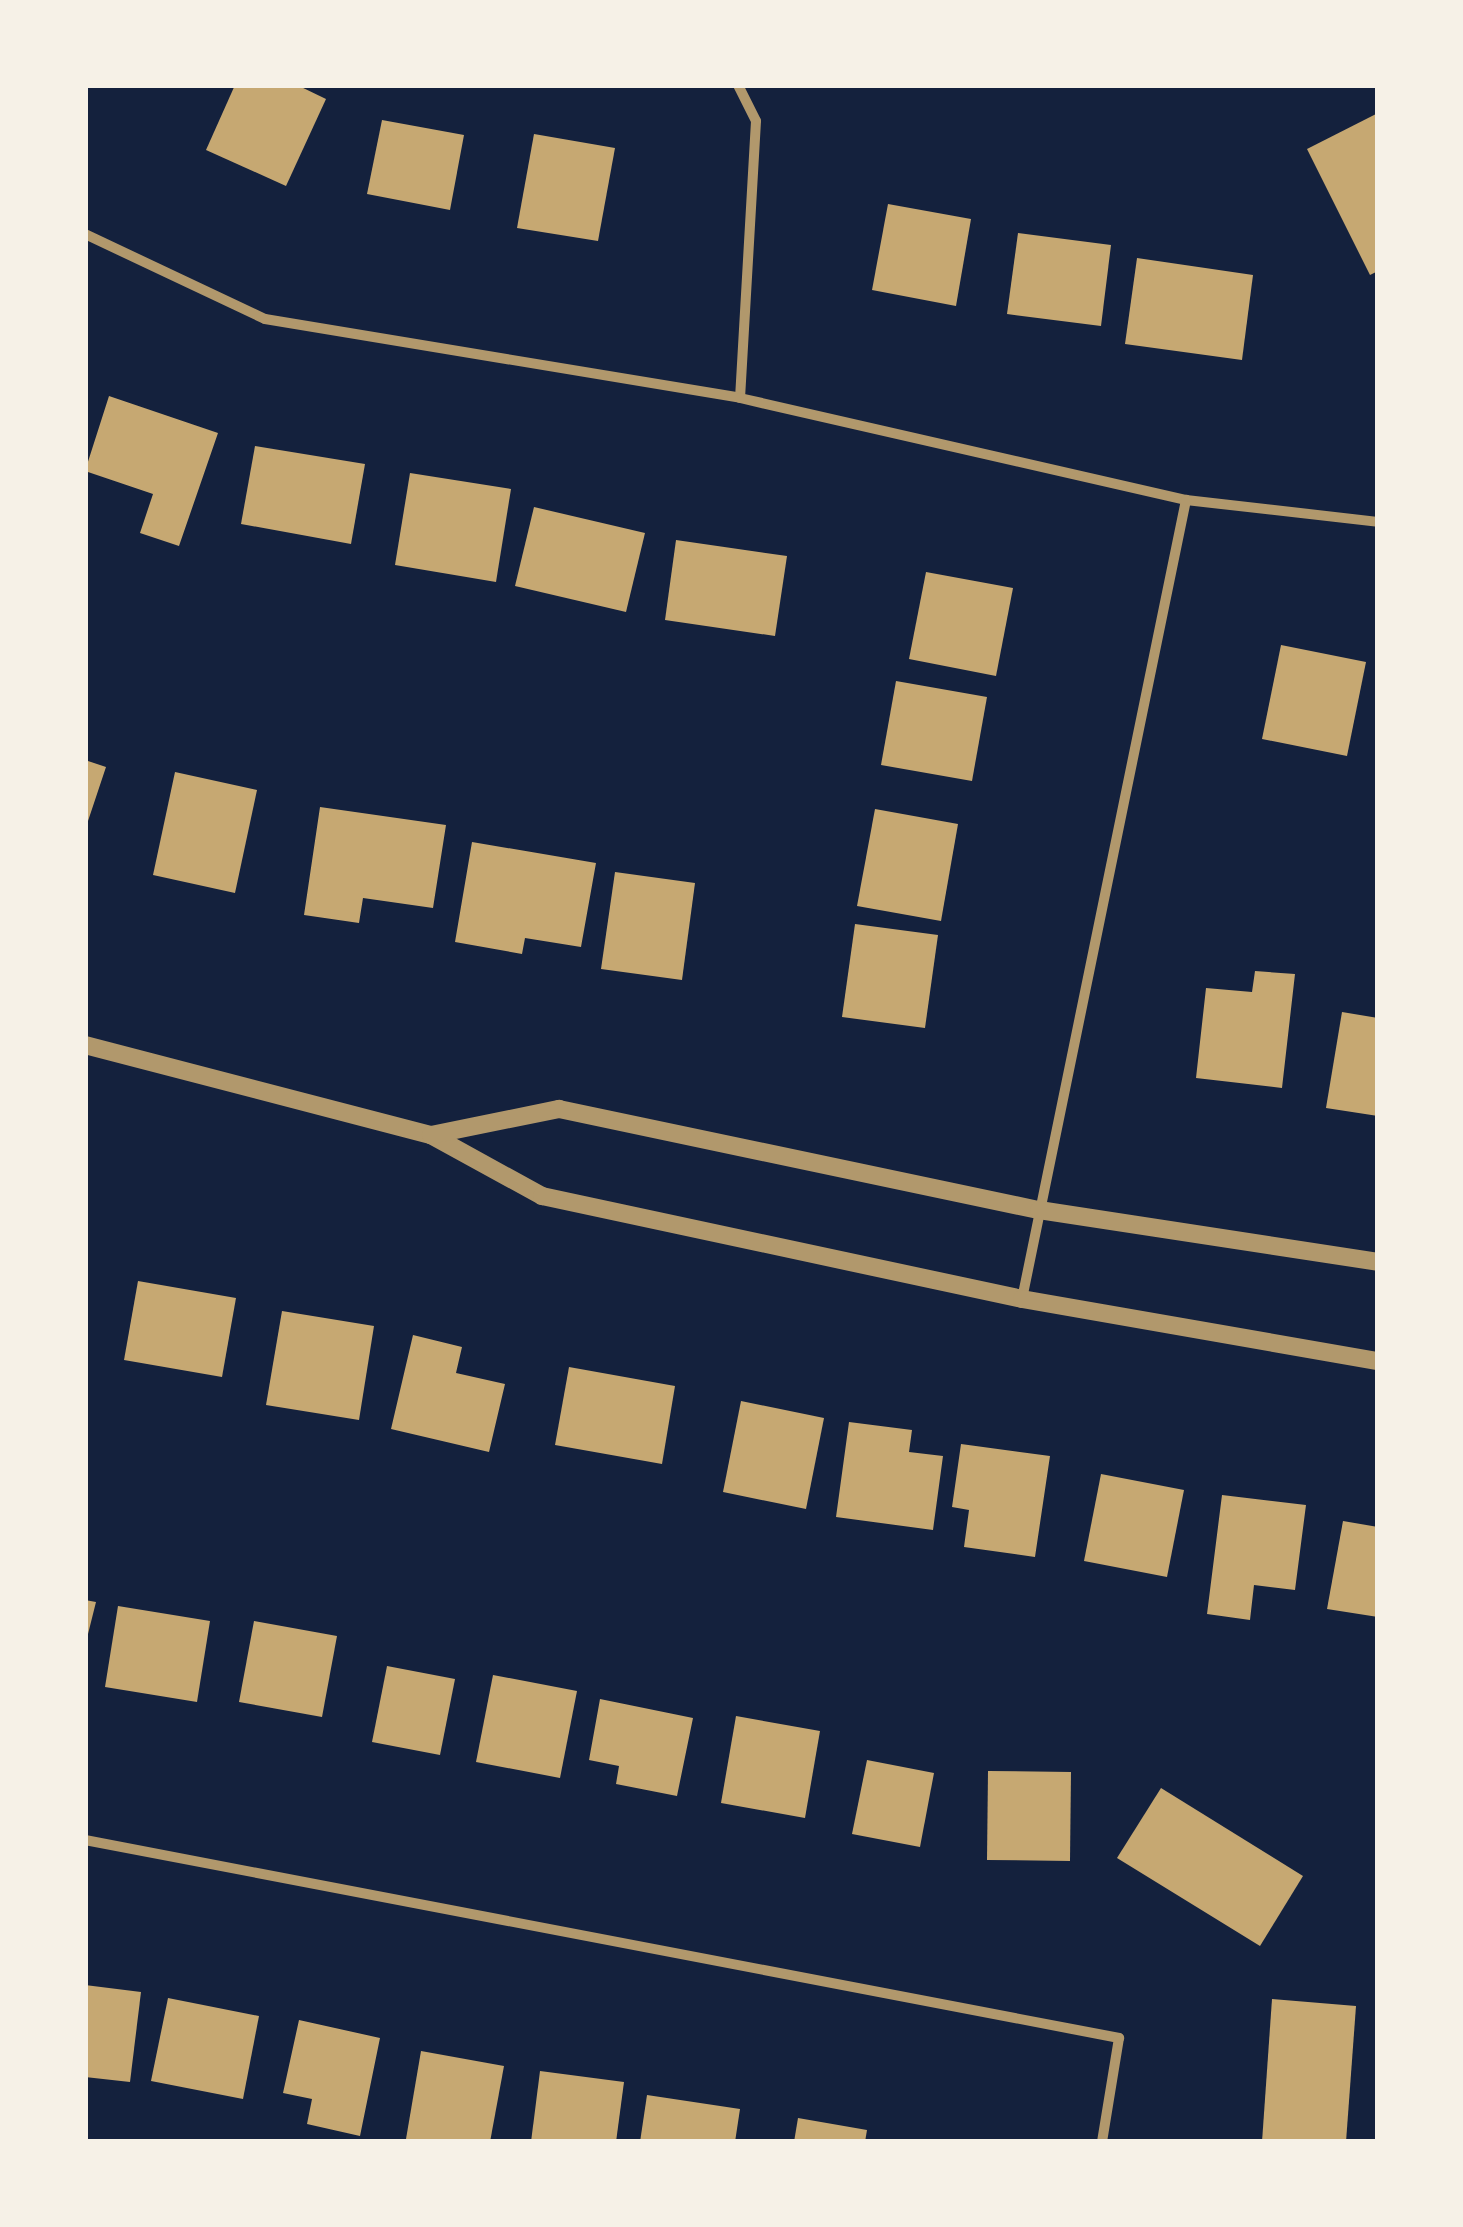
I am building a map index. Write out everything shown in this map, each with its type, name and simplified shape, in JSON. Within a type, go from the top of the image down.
[{"type":"street","points":[[738,85],[756,121],[740,398]]},
{"type":"street","points":[[85,234],[265,319],[740,398],[1186,500],[1378,522]]},
{"type":"street","points":[[1022,1299],[1186,500]]},
{"type":"street","points":[[85,1045],[431,1135],[542,1196],[1022,1299],[1378,1361]]},
{"type":"street","points":[[431,1135],[559,1109],[1039,1210],[1378,1262]]},
{"type":"street","points":[[85,1840],[1119,2038],[1102,2142]]},
{"type":"building","points":[[235,85],[297,85],[326,99],[286,186],[206,150]]},
{"type":"building","points":[[1378,113],[1378,271],[1370,275],[1307,149]]},
{"type":"building","points":[[382,120],[464,135],[450,210],[367,194]]},
{"type":"building","points":[[534,134],[615,148],[598,241],[517,228]]},
{"type":"building","points":[[888,204],[971,219],[956,306],[872,290]]},
{"type":"building","points":[[1018,233],[1111,245],[1101,326],[1007,314]]},
{"type":"building","points":[[1137,258],[1253,275],[1242,360],[1125,344]]},
{"type":"building","points":[[109,396],[218,433],[179,546],[140,533],[153,494],[85,471]]},
{"type":"building","points":[[255,446],[365,464],[351,544],[241,524]]},
{"type":"building","points":[[410,473],[511,489],[496,582],[395,565]]},
{"type":"building","points":[[534,507],[645,533],[626,612],[515,586]]},
{"type":"building","points":[[676,540],[787,556],[775,636],[665,620]]},
{"type":"building","points":[[926,572],[1013,588],[996,676],[909,659]]},
{"type":"building","points":[[1281,645],[1366,662],[1347,756],[1262,739]]},
{"type":"building","points":[[896,681],[987,697],[972,781],[881,765]]},
{"type":"building","points":[[85,760],[106,767],[86,827],[85,827]]},
{"type":"building","points":[[175,772],[257,790],[235,893],[153,875]]},
{"type":"building","points":[[320,807],[446,825],[433,908],[363,898],[359,923],[304,915]]},
{"type":"building","points":[[875,809],[958,824],[941,921],[857,906]]},
{"type":"building","points":[[472,842],[596,863],[581,947],[525,938],[522,954],[455,942]]},
{"type":"building","points":[[615,872],[695,883],[682,980],[601,969]]},
{"type":"building","points":[[855,924],[938,935],[925,1028],[842,1017]]},
{"type":"building","points":[[1255,971],[1295,974],[1282,1088],[1196,1078],[1206,988],[1252,992]]},
{"type":"building","points":[[1342,1012],[1378,1018],[1378,1116],[1326,1108]]},
{"type":"building","points":[[138,1281],[236,1298],[222,1377],[124,1360]]},
{"type":"building","points":[[282,1311],[374,1326],[359,1420],[266,1405]]},
{"type":"building","points":[[413,1335],[462,1347],[456,1373],[505,1384],[489,1452],[391,1429]]},
{"type":"building","points":[[569,1367],[675,1386],[662,1464],[555,1445]]},
{"type":"building","points":[[741,1401],[824,1418],[806,1509],[723,1492]]},
{"type":"building","points":[[849,1422],[912,1430],[909,1452],[943,1456],[933,1530],[836,1517]]},
{"type":"building","points":[[961,1444],[1050,1456],[1035,1557],[964,1547],[969,1510],[952,1507]]},
{"type":"building","points":[[1101,1474],[1184,1490],[1167,1577],[1084,1561]]},
{"type":"building","points":[[1222,1495],[1306,1505],[1295,1590],[1254,1585],[1250,1620],[1207,1614]]},
{"type":"building","points":[[1343,1521],[1378,1527],[1378,1617],[1327,1609]]},
{"type":"building","points":[[85,1600],[96,1602],[86,1642],[85,1642]]},
{"type":"building","points":[[118,1606],[210,1621],[197,1702],[105,1687]]},
{"type":"building","points":[[254,1621],[337,1636],[322,1717],[239,1702]]},
{"type":"building","points":[[387,1666],[455,1679],[440,1755],[372,1742]]},
{"type":"building","points":[[493,1675],[577,1691],[560,1778],[476,1762]]},
{"type":"building","points":[[600,1699],[693,1718],[677,1796],[616,1784],[619,1766],[589,1760]]},
{"type":"building","points":[[736,1716],[820,1731],[805,1818],[721,1803]]},
{"type":"building","points":[[867,1760],[934,1773],[920,1847],[852,1834]]},
{"type":"building","points":[[988,1771],[1071,1772],[1070,1861],[987,1860]]},
{"type":"building","points":[[1161,1788],[1303,1876],[1260,1946],[1117,1858]]},
{"type":"building","points":[[85,1985],[141,1992],[130,2082],[85,2077]]},
{"type":"building","points":[[168,1998],[259,2016],[243,2099],[151,2081]]},
{"type":"building","points":[[1272,1999],[1356,2006],[1346,2142],[1262,2142]]},
{"type":"building","points":[[299,2020],[380,2038],[360,2136],[307,2124],[312,2099],[283,2093]]},
{"type":"building","points":[[421,2051],[504,2066],[490,2142],[406,2139]]},
{"type":"building","points":[[540,2071],[624,2082],[616,2142],[531,2142]]},
{"type":"building","points":[[647,2095],[740,2109],[735,2142],[640,2142]]},
{"type":"building","points":[[798,2118],[867,2130],[865,2142],[794,2142]]}]
